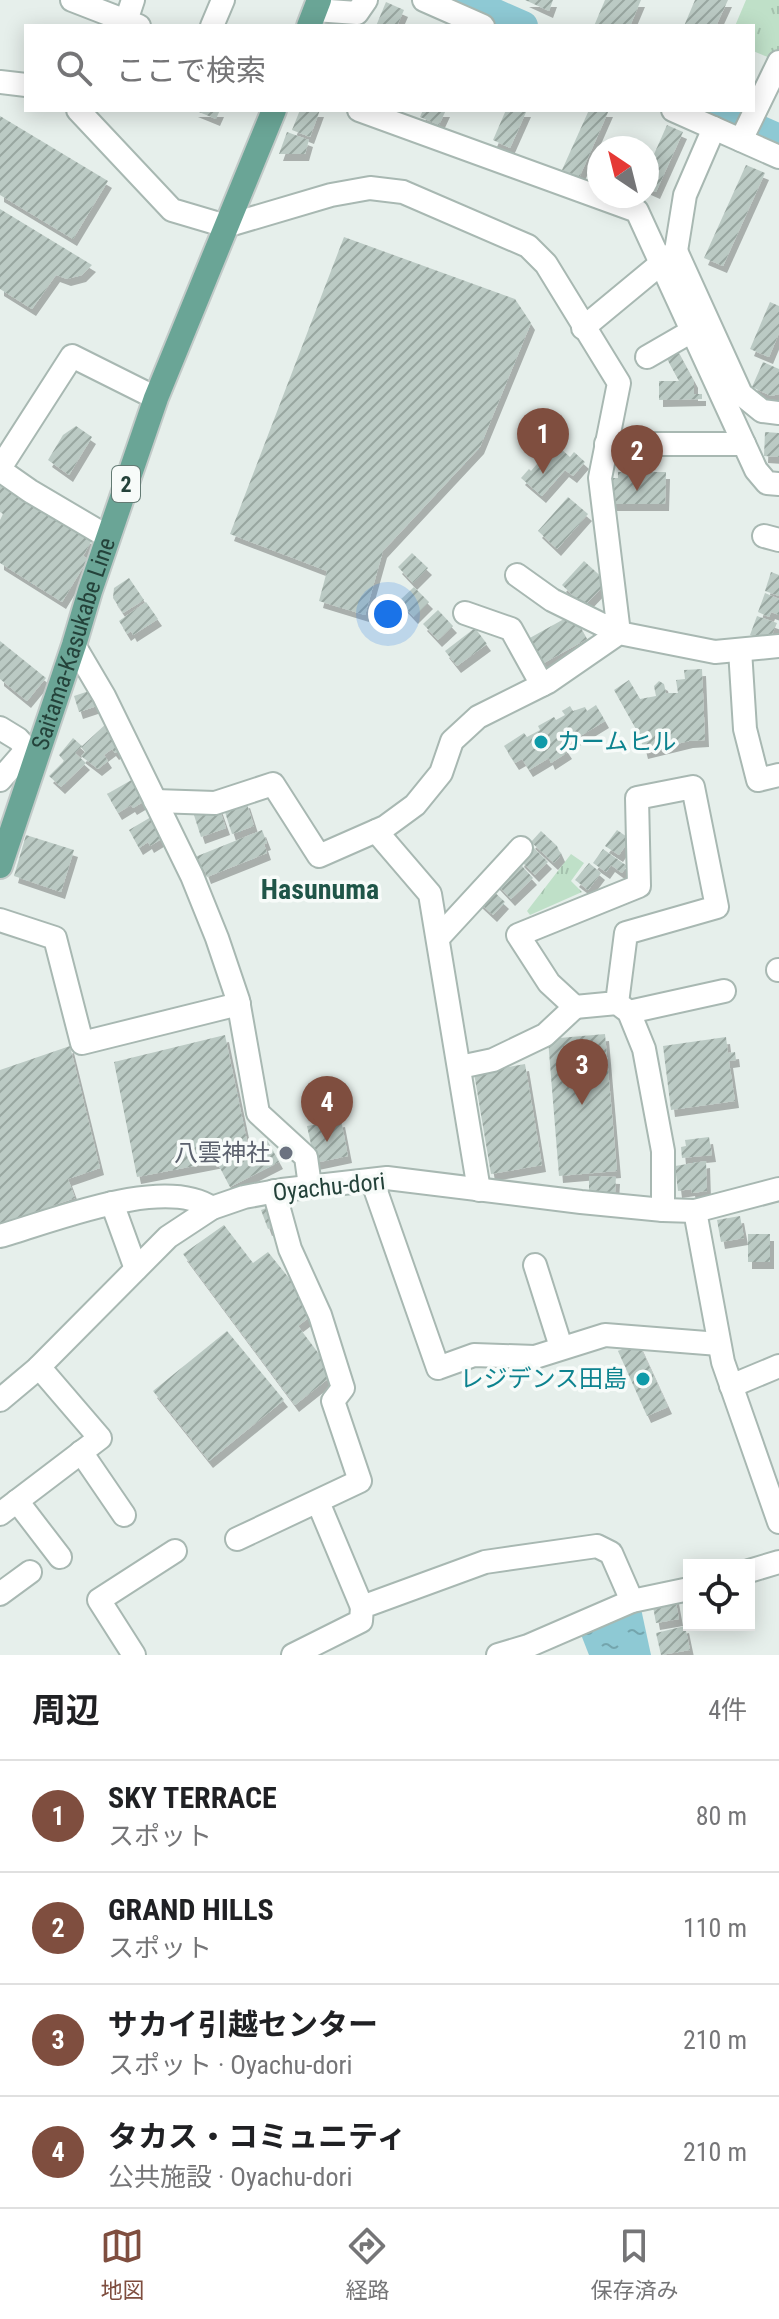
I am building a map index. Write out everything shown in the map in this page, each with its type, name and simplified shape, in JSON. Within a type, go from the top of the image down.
[{"type":"main road","name":"Saitama-Kasukabe Line","points":[[0,866],[32,750],[74,645],[156,398],[273,112]]},
{"type":"street","points":[[72,0],[132,16]]},
{"type":"street","points":[[213,24],[223,0]]},
{"type":"street","points":[[314,12],[357,13],[366,0]]},
{"type":"street","points":[[424,0],[478,24]]},
{"type":"street","points":[[755,111],[779,62]]},
{"type":"street","points":[[0,82],[24,85]]},
{"type":"street","points":[[80,112],[172,210],[226,226],[331,195],[370,188],[403,192],[528,246],[546,264],[619,383],[600,478],[619,633]]},
{"type":"street","points":[[365,112],[637,211],[684,274],[741,394],[762,411],[779,413]]},
{"type":"street","points":[[678,112],[779,157]]},
{"type":"street","points":[[741,140],[755,112]]},
{"type":"street","points":[[714,128],[685,195],[669,256],[692,331],[756,470],[767,483],[779,484]]},
{"type":"street","points":[[583,328],[669,256]]},
{"type":"street","points":[[647,357],[692,331]]},
{"type":"street","points":[[108,537],[30,491],[0,469],[72,356],[156,398]]},
{"type":"street","points":[[606,444],[744,444]]},
{"type":"street","points":[[517,575],[552,600],[619,633],[715,652],[779,646]]},
{"type":"street","points":[[465,613],[511,629],[542,685]]},
{"type":"street","points":[[155,801],[215,803],[273,784],[319,856],[385,827],[415,805],[441,773],[452,741],[478,717],[542,685],[619,633]]},
{"type":"street","points":[[74,645],[104,696],[192,876],[217,938],[239,1004],[258,1113],[306,1157],[310,1186]]},
{"type":"street","points":[[740,650],[745,729],[758,780],[779,775]]},
{"type":"street","points":[[0,728],[32,750],[0,780]]},
{"type":"street","points":[[663,1210],[663,1151],[644,1049],[623,1007],[626,933],[717,907],[693,787],[637,798],[639,886],[518,935],[549,983],[575,1007],[623,1007],[724,991]]},
{"type":"street","points":[[376,831],[430,894],[479,1190]]},
{"type":"street","points":[[438,938],[521,848]]},
{"type":"street","points":[[0,920],[55,938],[82,1043],[239,1004]]},
{"type":"street","points":[[460,1067],[493,1060],[545,1035],[575,1007]]},
{"type":"street","name":"Oyachu-dori","points":[[0,1400],[39,1367],[168,1237],[212,1208],[244,1197],[387,1178],[663,1210],[695,1211],[779,1189]]},
{"type":"street","points":[[372,1180],[438,1368],[474,1355],[535,1357],[605,1335],[719,1344]]},
{"type":"street","points":[[237,1539],[360,1481],[333,1401],[343,1388],[320,1315],[290,1249],[274,1191]]},
{"type":"street","points":[[0,1236],[142,1196],[200,1199],[212,1208]]},
{"type":"street","points":[[112,1203],[136,1269]]},
{"type":"street","points":[[695,1211],[723,1362],[779,1522]]},
{"type":"street","points":[[535,1265],[561,1347]]},
{"type":"street","points":[[731,1386],[779,1366]]},
{"type":"street","points":[[39,1367],[100,1438],[8,1507],[60,1557]]},
{"type":"street","points":[[81,1452],[124,1515]]},
{"type":"street","points":[[293,1655],[361,1621],[362,1607],[318,1502]]},
{"type":"street","points":[[362,1607],[485,1562],[597,1546],[611,1553],[632,1601]]},
{"type":"street","points":[[134,1655],[99,1600],[175,1551]]},
{"type":"street","points":[[755,1569],[779,1562]]},
{"type":"street","points":[[0,1594],[30,1572]]},
{"type":"street","points":[[498,1655],[528,1646],[632,1601],[683,1590]]},
{"type":"green space","points":[[746,0],[779,0],[779,49],[775,60],[755,52],[755,24],[736,24]]},
{"type":"green space","points":[[571,854],[584,863],[571,881],[582,892],[530,915],[527,911]]},
{"type":"water","points":[[640,1604],[651,1655],[589,1655],[580,1632]]},
{"type":"building","points":[[525,0],[553,0],[549,11]]},
{"type":"building","points":[[605,0],[641,0],[631,24],[595,24]]},
{"type":"building","points":[[695,0],[728,0],[717,24],[685,24]]},
{"type":"building","points":[[386,2],[404,10],[398,24],[377,24]]},
{"type":"building","points":[[199,112],[219,112],[216,119]]},
{"type":"building","points":[[299,112],[319,112],[310,137],[292,130]]},
{"type":"building","points":[[422,112],[445,112],[439,125],[420,117]]},
{"type":"building","points":[[505,112],[526,112],[510,148],[493,140]]},
{"type":"building","points":[[588,112],[608,112],[598,136],[587,136],[587,160],[579,178],[562,170]]},
{"type":"building","points":[[0,116],[108,181],[73,239],[0,195]]},
{"type":"building","points":[[667,125],[683,132],[659,185],[659,143]]},
{"type":"building","points":[[287,132],[309,140],[305,154],[279,154]]},
{"type":"building","points":[[746,165],[765,173],[723,266],[704,258]]},
{"type":"building","points":[[0,209],[92,265],[82,275],[67,279],[56,275],[32,309],[0,289]]},
{"type":"building","points":[[344,237],[515,299],[531,323],[480,447],[383,551],[365,615],[319,601],[327,571],[230,534]]},
{"type":"building","points":[[770,302],[779,306],[779,333],[769,357],[750,349]]},
{"type":"building","points":[[675,346],[694,381],[694,394],[702,394],[702,399],[659,400],[659,381],[679,381],[666,357]]},
{"type":"building","points":[[763,362],[779,369],[779,394],[771,396],[752,387]]},
{"type":"building","points":[[76,426],[92,437],[69,475],[48,460],[63,435]]},
{"type":"building","points":[[765,432],[779,433],[779,457],[764,456]]},
{"type":"building","points":[[560,448],[570,457],[574,452],[585,462],[573,476],[565,470],[542,496],[521,478],[550,449]]},
{"type":"building","points":[[618,472],[666,472],[665,504],[609,504],[609,478],[618,478]]},
{"type":"building","points":[[0,483],[92,540],[83,556],[88,559],[62,602],[0,563],[0,520],[3,514],[0,512]]},
{"type":"building","points":[[568,497],[588,514],[557,549],[538,531]]},
{"type":"building","points":[[412,553],[428,568],[413,583],[398,567]]},
{"type":"building","points":[[584,561],[607,582],[584,606],[562,585]]},
{"type":"building","points":[[771,572],[779,575],[779,596],[765,591]]},
{"type":"building","points":[[129,578],[144,600],[123,613],[113,598],[114,588]]},
{"type":"building","points":[[414,587],[429,602],[414,617],[399,601]]},
{"type":"building","points":[[765,593],[779,599],[779,615],[771,612],[769,617],[758,612]]},
{"type":"building","points":[[146,602],[158,619],[133,635],[131,631],[127,634],[119,621]]},
{"type":"building","points":[[438,610],[453,626],[438,640],[423,624]]},
{"type":"building","points":[[573,614],[587,639],[542,664],[528,639]]},
{"type":"building","points":[[757,616],[777,623],[771,637],[764,634],[762,639],[750,635]]},
{"type":"building","points":[[475,628],[487,644],[457,666],[445,651]]},
{"type":"building","points":[[0,641],[46,678],[27,701],[0,679]]},
{"type":"building","points":[[702,669],[705,740],[644,752],[640,736],[614,690],[629,680],[640,699],[656,696],[654,686],[659,681],[664,684],[666,693],[678,693],[676,680],[685,679],[684,670]]},
{"type":"building","points":[[92,690],[97,706],[79,712],[74,696]]},
{"type":"building","name":"カームヒル","points":[[596,705],[605,721],[564,746],[568,752],[551,763],[549,758],[529,770],[522,759],[515,763],[504,746],[524,733],[527,737],[540,730],[538,726],[554,717],[556,720],[565,715],[562,711],[570,706],[573,711],[585,707],[587,711]]},
{"type":"building","points":[[106,724],[122,748],[115,753],[112,749],[104,755],[108,761],[98,769],[81,756],[85,752],[81,747]]},
{"type":"building","points":[[73,738],[82,746],[75,753],[86,763],[61,787],[49,776],[64,761],[59,755]]},
{"type":"building","points":[[135,778],[148,799],[118,813],[107,794]]},
{"type":"building","points":[[246,801],[254,826],[232,834],[224,809]]},
{"type":"building","points":[[218,805],[226,828],[201,837],[193,812]]},
{"type":"building","points":[[151,817],[163,838],[139,848],[129,830]]},
{"type":"building","points":[[262,830],[267,853],[207,877],[204,869],[200,870],[195,857]]},
{"type":"building","points":[[617,830],[630,839],[619,855],[605,846]]},
{"type":"building","points":[[541,831],[557,846],[561,855],[554,863],[531,842]]},
{"type":"building","points":[[26,835],[74,850],[61,892],[14,876]]},
{"type":"building","points":[[529,843],[548,862],[535,875],[520,860]]},
{"type":"building","points":[[603,849],[627,866],[622,873],[611,865],[606,872],[593,863]]},
{"type":"building","points":[[589,863],[601,873],[588,890],[575,880]]},
{"type":"building","points":[[522,866],[533,878],[511,899],[494,881],[509,867],[515,873]]},
{"type":"building","points":[[490,888],[505,902],[493,915],[478,901]]},
{"type":"building","points":[[605,1034],[617,1171],[559,1176],[548,1039]]},
{"type":"building","points":[[225,1035],[247,1141],[220,1161],[137,1177],[114,1062]]},
{"type":"building","points":[[726,1037],[728,1053],[735,1052],[736,1060],[729,1061],[735,1101],[671,1110],[663,1046]]},
{"type":"building","points":[[70,1046],[100,1168],[68,1179],[75,1198],[0,1224],[0,1070]]},
{"type":"building","points":[[525,1064],[542,1165],[491,1174],[474,1073]]},
{"type":"building","points":[[341,1120],[348,1156],[315,1163],[307,1126]]},
{"type":"building","points":[[709,1137],[712,1155],[682,1158],[681,1147],[686,1146],[685,1140]]},
{"type":"building","points":[[267,1140],[279,1162],[230,1187],[219,1166]]},
{"type":"building","points":[[706,1161],[707,1191],[678,1191],[675,1166]]},
{"type":"building","points":[[589,1176],[616,1177],[615,1193],[589,1192]]},
{"type":"building","points":[[274,1205],[281,1224],[268,1229],[261,1210]]},
{"type":"building","points":[[740,1216],[744,1238],[721,1242],[717,1220]]},
{"type":"building","points":[[224,1225],[253,1263],[268,1252],[293,1283],[298,1279],[315,1313],[298,1326],[334,1374],[295,1405],[183,1254]]},
{"type":"building","points":[[748,1234],[770,1234],[770,1262],[748,1262]]},
{"type":"building","points":[[227,1331],[284,1400],[209,1461],[153,1391]]},
{"type":"building","name":"レジデンス田島","points":[[638,1342],[668,1407],[647,1416],[618,1351]]},
{"type":"building","points":[[675,1597],[679,1619],[656,1623],[652,1601]]},
{"type":"building","points":[[683,1626],[690,1650],[661,1655],[656,1633]]},
{"type":"waterway","points":[[464,0],[518,24]]},
{"type":"waterway","points":[[718,112],[779,139]]},
{"type":"place","name":"SKY TERRACE","points":[[543,474]]},
{"type":"place","name":"GRAND HILLS","points":[[637,491]]},
{"type":"place","name":"カームヒル","points":[[541,742]]},
{"type":"place","name":"サカイ引越センター","points":[[582,1105]]},
{"type":"place","name":"タカス・コミュニティ","points":[[327,1142]]},
{"type":"place","name":"八雲神社","points":[[286,1153]]},
{"type":"place","name":"レジデンス田島","points":[[643,1379]]},
{"type":"district","name":"Hasunuma","points":[[320,889]]}]
